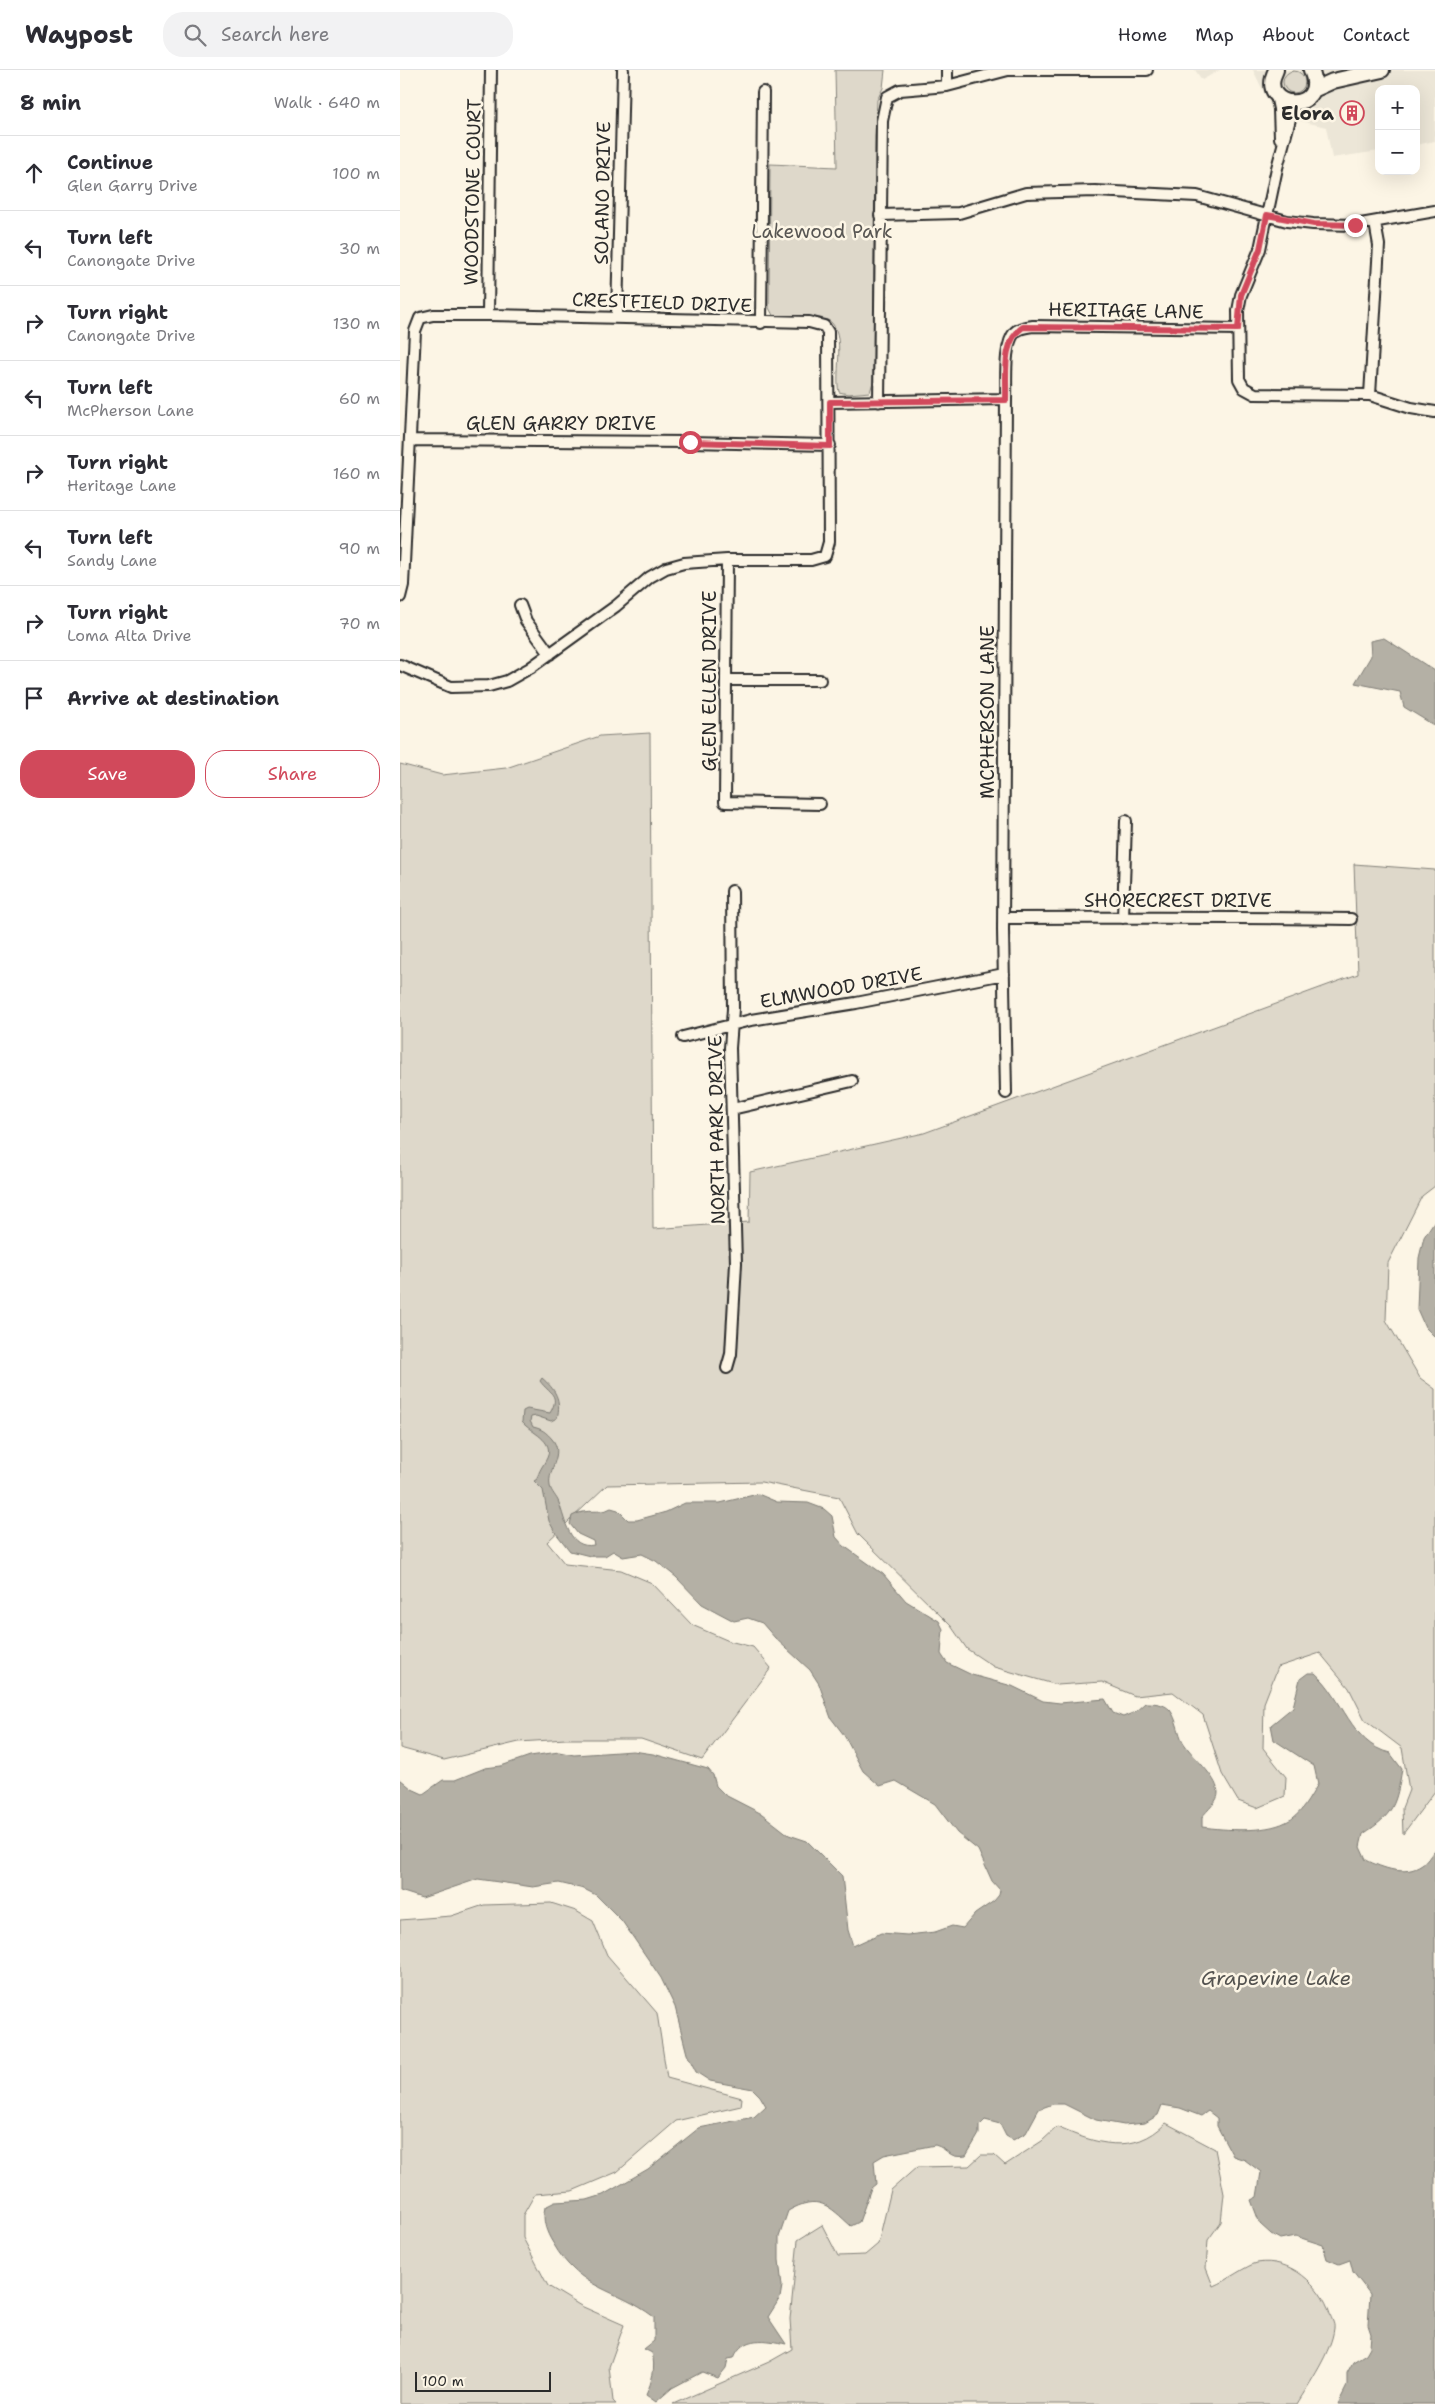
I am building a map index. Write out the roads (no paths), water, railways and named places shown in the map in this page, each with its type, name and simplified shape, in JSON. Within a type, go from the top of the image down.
[{"type":"street","name":"WOODSTONE COURT","points":[[488,315],[491,70]]},
{"type":"street","name":"SOLANO DRIVE","points":[[618,316],[623,70]]},
{"type":"street","points":[[947,70],[947,86]]},
{"type":"street","points":[[879,402],[882,122],[887,97],[900,90],[947,86],[1008,70],[1146,70]]},
{"type":"street","points":[[1311,70],[1314,79],[1313,90]]},
{"type":"street","points":[[1276,95],[1282,100],[1294,104],[1304,101],[1313,90],[1333,81],[1382,70]]},
{"type":"street","points":[[1274,72],[1273,88],[1276,95],[1280,126],[1279,159]]},
{"type":"street","points":[[761,323],[763,92]]},
{"type":"street","points":[[1294,104],[1279,159],[1260,249],[1241,295],[1238,329],[1239,379],[1244,388],[1255,394],[1370,395],[1435,412]]},
{"type":"street","points":[[880,215],[959,213],[1026,193],[1095,191],[1197,196],[1267,215],[1314,224],[1355,225],[1375,223],[1435,211]]},
{"type":"street","points":[[1370,395],[1380,245],[1375,223]]},
{"type":"street","name":"CRESTFIELD DRIVE","points":[[411,440],[415,331],[420,318],[433,315],[618,316],[761,323],[809,322],[824,326],[828,332],[830,340],[830,402]]},
{"type":"street","name":"HERITAGE LANE","points":[[1015,333],[1023,327],[1033,326],[1238,329]]},
{"type":"street","name":"MCPHERSON LANE","points":[[1006,1093],[1004,918],[1006,400],[1008,345],[1015,333]]},
{"type":"street","points":[[400,666],[451,687],[489,686],[518,676],[616,606],[650,577],[666,568],[684,563],[727,560],[811,560],[825,556],[829,542],[830,402],[1006,400]]},
{"type":"street","points":[[400,596],[403,585],[411,440]]},
{"type":"street","name":"GLEN GARRY DRIVE","points":[[411,440],[690,442],[830,446]]},
{"type":"street","name":"GLEN ELLEN DRIVE","points":[[727,560],[728,680],[725,802],[820,804]]},
{"type":"street","points":[[520,605],[526,621],[550,654]]},
{"type":"street","points":[[728,680],[820,680]]},
{"type":"street","points":[[1123,918],[1126,821]]},
{"type":"street","name":"NORTH PARK DRIVE","points":[[727,1368],[731,1354],[736,1263],[730,1048],[732,1025],[732,891]]},
{"type":"street","name":"SHORECREST DRIVE","points":[[1004,918],[1194,919],[1227,916],[1351,919]]},
{"type":"street","name":"ELMWOOD DRIVE","points":[[683,1036],[751,1020],[924,991],[1004,974]]},
{"type":"street","points":[[732,1109],[852,1081]]},
{"type":"water","points":[[1384,638],[1435,671],[1435,726],[1404,707],[1400,692],[1355,683],[1371,656],[1370,641]]},
{"type":"water","points":[[1435,1220],[1435,1337],[1425,1327],[1417,1309],[1419,1258],[1424,1237]]},
{"type":"water","name":"Grapevine Lake","points":[[542,1378],[551,1386],[558,1400],[557,1418],[551,1421],[536,1416],[531,1417],[530,1421],[533,1427],[546,1433],[556,1445],[557,1450],[550,1486],[558,1501],[569,1532],[579,1543],[594,1545],[593,1541],[578,1534],[570,1524],[572,1516],[578,1513],[602,1511],[611,1508],[618,1510],[628,1520],[637,1520],[666,1512],[685,1503],[720,1503],[758,1494],[777,1502],[808,1503],[824,1509],[832,1516],[836,1537],[844,1546],[883,1574],[906,1601],[939,1621],[943,1629],[941,1654],[947,1663],[972,1675],[1012,1686],[1043,1701],[1060,1703],[1105,1699],[1113,1713],[1123,1717],[1135,1712],[1145,1703],[1158,1704],[1168,1708],[1183,1742],[1209,1773],[1218,1792],[1215,1802],[1202,1817],[1202,1827],[1233,1830],[1267,1828],[1286,1822],[1305,1806],[1318,1784],[1314,1766],[1274,1740],[1271,1725],[1293,1707],[1300,1679],[1308,1673],[1315,1673],[1325,1683],[1348,1719],[1366,1740],[1377,1748],[1390,1753],[1402,1769],[1398,1792],[1392,1808],[1387,1814],[1363,1834],[1360,1847],[1366,1860],[1394,1870],[1415,1869],[1424,1864],[1435,1850],[1435,2404],[1338,2404],[1347,2386],[1347,2373],[1353,2362],[1366,2354],[1370,2347],[1371,2334],[1368,2325],[1370,2294],[1353,2272],[1350,2260],[1339,2264],[1327,2259],[1323,2245],[1295,2236],[1280,2239],[1271,2234],[1260,2224],[1251,2200],[1257,2197],[1261,2172],[1245,2160],[1233,2156],[1217,2126],[1217,2118],[1208,2111],[1201,2116],[1180,2108],[1162,2105],[1158,2115],[1145,2123],[1124,2125],[1096,2120],[1064,2104],[1053,2104],[1039,2109],[1026,2133],[1013,2140],[1006,2136],[1000,2124],[985,2120],[979,2126],[979,2134],[966,2156],[952,2155],[935,2145],[884,2155],[874,2161],[876,2184],[871,2188],[859,2222],[851,2226],[823,2204],[808,2203],[788,2211],[779,2237],[782,2286],[780,2298],[768,2317],[786,2344],[771,2341],[749,2342],[738,2351],[734,2358],[728,2359],[726,2368],[718,2378],[702,2372],[672,2388],[656,2402],[646,2395],[652,2380],[654,2364],[652,2353],[644,2349],[654,2341],[654,2317],[640,2307],[599,2287],[575,2271],[564,2259],[548,2235],[544,2221],[545,2207],[555,2202],[587,2200],[603,2195],[648,2169],[699,2128],[754,2117],[766,2106],[753,2089],[710,2081],[696,2072],[687,2054],[675,2007],[661,1978],[622,1921],[596,1895],[584,1889],[559,1883],[533,1887],[478,1879],[422,1898],[400,1891],[400,1779],[412,1789],[423,1794],[443,1780],[455,1780],[485,1768],[501,1766],[530,1756],[559,1752],[574,1755],[633,1751],[653,1754],[708,1769],[713,1775],[716,1786],[725,1795],[762,1814],[789,1835],[807,1841],[842,1876],[848,1930],[853,1946],[881,1933],[907,1935],[935,1932],[952,1926],[963,1928],[975,1914],[994,1901],[999,1895],[1000,1890],[992,1881],[978,1850],[957,1833],[935,1804],[896,1781],[880,1786],[863,1771],[844,1735],[831,1718],[819,1684],[810,1670],[775,1638],[762,1623],[748,1618],[734,1621],[702,1604],[676,1577],[656,1561],[642,1554],[623,1557],[613,1551],[605,1556],[590,1556],[570,1551],[549,1521],[543,1490],[534,1481],[537,1479],[547,1458],[548,1446],[541,1437],[522,1422],[523,1411],[527,1409],[550,1413],[553,1407],[554,1398],[540,1381]]},
{"type":"place","name":"Elora","points":[[1352,113]]},
{"type":"park label","name":"Lakewood Park","points":[[822,231]]}]
